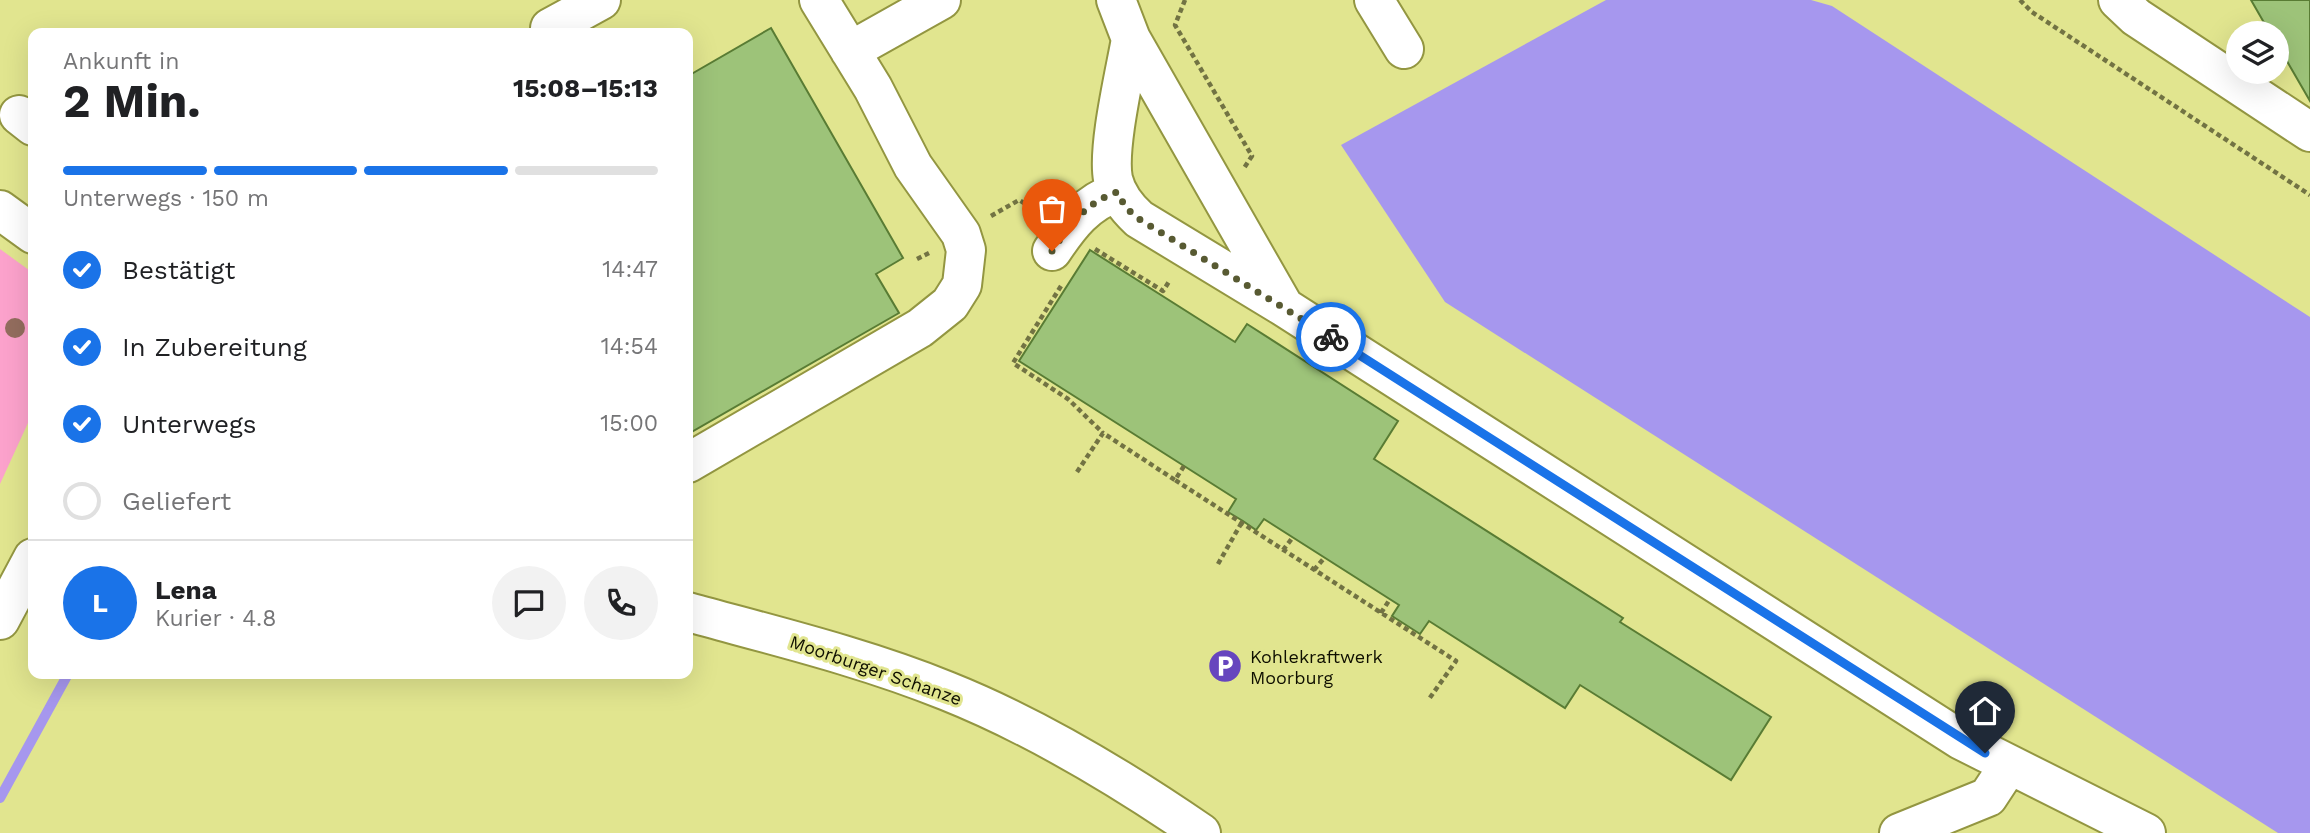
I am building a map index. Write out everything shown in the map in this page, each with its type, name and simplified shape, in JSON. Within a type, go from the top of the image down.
[{"type":"street","points":[[542,21],[601,0]]},
{"type":"street","points":[[693,460],[920,328],[950,304],[962,285],[966,250],[961,234],[913,166],[819,0]]},
{"type":"street","points":[[850,51],[941,0]]},
{"type":"street","points":[[1116,0],[1131,39],[1284,307]]},
{"type":"street","points":[[1374,0],[1404,49]]},
{"type":"street","points":[[2118,0],[2136,17],[2310,132]]},
{"type":"street","points":[[1131,39],[1116,129],[1113,177],[1117,192],[1126,208],[1139,219],[1284,307],[1961,740],[2146,833]]},
{"type":"street","points":[[1062,252],[1092,203],[1117,192]]},
{"type":"street","points":[[0,210],[28,230]]},
{"type":"street","points":[[0,620],[28,567]]},
{"type":"street","name":"Moorburger Schanze","points":[[693,613],[841,654],[947,691],[1054,741],[1201,833]]},
{"type":"street","points":[[1899,833],[1988,797],[2009,765]]},
{"type":"path","points":[[2020,0],[2032,12],[2310,195]]},
{"type":"path","points":[[918,259],[1019,200],[1062,252],[1013,363],[1068,399],[1103,433],[1456,661],[1429,699]]},
{"type":"path","points":[[1077,472],[1103,433]]},
{"type":"path","points":[[1175,480],[1184,466]]},
{"type":"path","points":[[1218,564],[1242,523]]},
{"type":"path","points":[[1283,550],[1293,537]]},
{"type":"path","points":[[1314,571],[1325,557]]},
{"type":"path","points":[[1381,613],[1390,599]]},
{"type":"shaded area","points":[[1606,0],[1811,0],[1832,6],[2310,317],[2310,833],[2278,833],[1445,302],[1341,145]]},
{"type":"shaded area","points":[[0,249],[28,269],[28,423],[0,484]]},
{"type":"building","points":[[2251,0],[2310,0],[2310,101],[2289,65],[2289,21],[2263,21]]},
{"type":"building","points":[[771,28],[903,258],[876,274],[899,313],[693,431],[693,73]]},
{"type":"building","points":[[1090,250],[1235,342],[1247,324],[1398,421],[1374,459],[1623,618],[1620,622],[1771,717],[1731,780],[1580,685],[1565,708],[1429,621],[1420,634],[1392,616],[1399,605],[1264,519],[1256,530],[1228,512],[1236,499],[1019,361]]},
{"type":"waterway","points":[[0,798],[65,679]]},
{"type":"way so far","points":[[1052,251],[1084,209],[1100,198],[1117,192],[1126,208],[1139,219],[1331,337]]},
{"type":"place","name":"Kohlekraftwerk Moorburg","points":[[1225,666]]},
{"type":"route","points":[[1331,337],[1985,753]]}]
